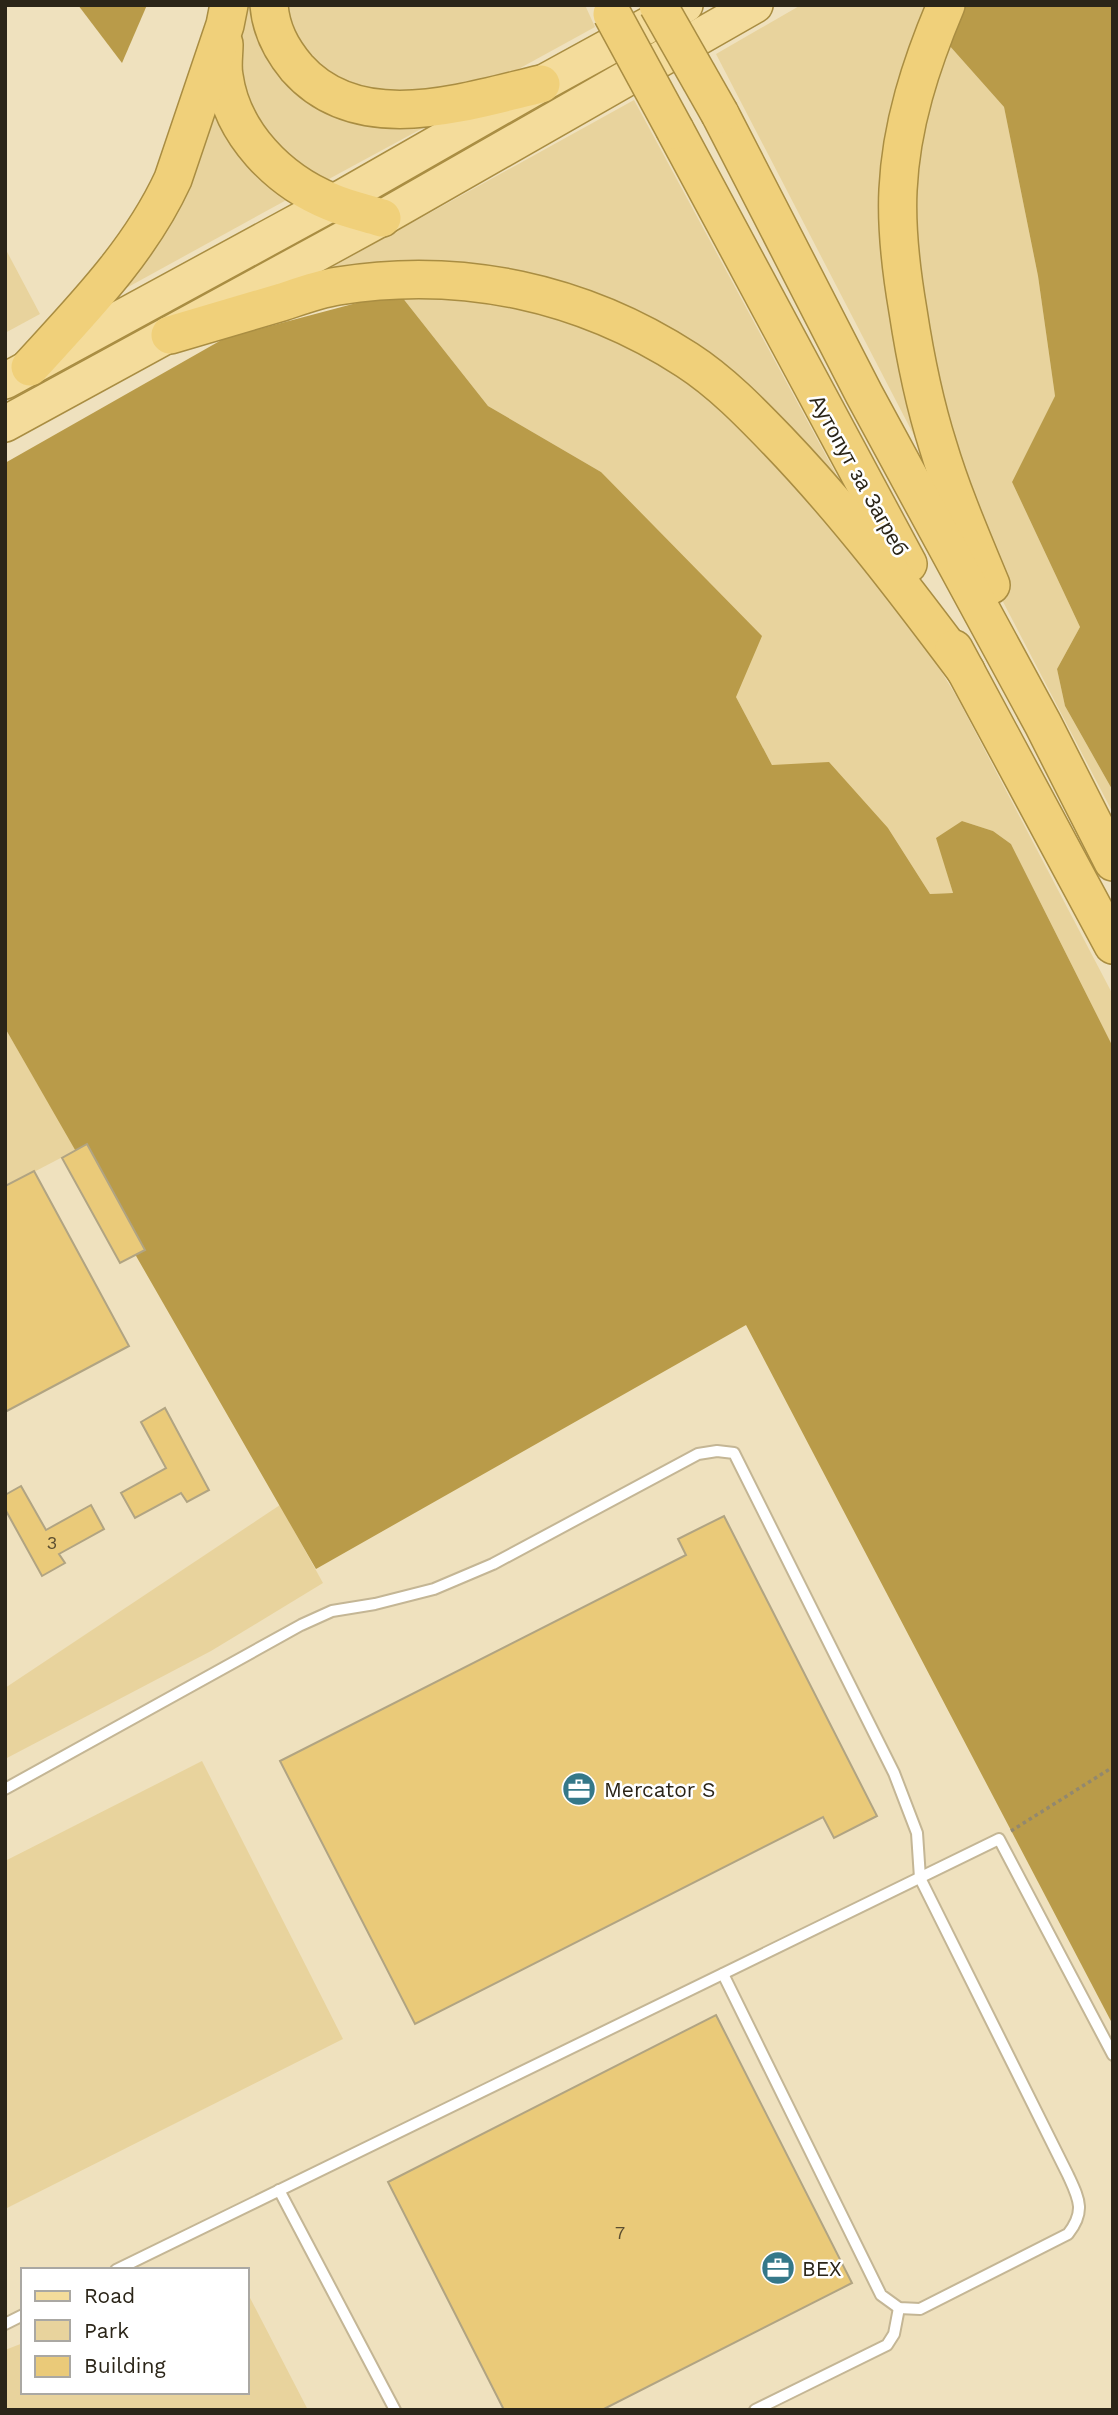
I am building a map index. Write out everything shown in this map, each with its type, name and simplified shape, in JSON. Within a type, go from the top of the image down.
[{"type":"highway","points":[[269,5],[275,34],[287,56],[319,89],[343,100],[369,107],[399,110],[438,107],[541,84]]},
{"type":"highway","points":[[946,5],[923,61],[906,128],[898,187],[901,274],[916,362],[938,448],[966,524],[1012,633],[1043,723]]},
{"type":"highway","name":"Аутопут за Загреб","points":[[607,8],[1113,945]]},
{"type":"highway","name":"Аутопут за Загреб","points":[[670,12],[871,407],[1043,723],[1113,862]]},
{"type":"highway","points":[[227,15],[223,75],[228,94],[244,130],[256,147],[284,175],[306,190],[332,203],[383,218]]},
{"type":"highway","points":[[18,374],[128,255],[164,198],[173,179],[227,15]]},
{"type":"highway","points":[[170,335],[337,286],[440,278],[488,282],[534,292],[633,329],[688,361],[731,395],[768,431],[870,544],[966,671]]},
{"type":"main road","points":[[5,424],[383,218],[755,5]]},
{"type":"main road","points":[[18,374],[332,203],[670,12]]},
{"type":"lane","points":[[5,1789],[301,1625],[332,1611],[422,1592],[458,1579],[493,1564],[698,1454],[718,1451],[734,1453],[894,1773],[917,1833],[920,1878],[1068,2175],[1080,2207],[1078,2219],[1068,2234],[920,2309],[899,2308],[881,2295],[723,1974]]},
{"type":"lane","points":[[120,2268],[999,1839],[1113,2055]]},
{"type":"lane","points":[[279,2190],[395,2410]]},
{"type":"lane","points":[[755,2410],[887,2345],[894,2334],[899,2308]]},
{"type":"lane","points":[[5,2324],[21,2316]]},
{"type":"path","points":[[1024,1824],[1113,1767]]},
{"type":"green space","points":[[241,5],[261,5],[271,50],[434,122],[316,186],[258,139],[236,60]]},
{"type":"green space","points":[[280,5],[585,5],[595,27],[513,72],[399,100],[312,70]]},
{"type":"green space","points":[[801,5],[934,5],[897,114],[933,472],[716,54]]},
{"type":"green space","points":[[948,44],[1004,107],[1038,276],[1055,396],[1012,482],[1080,627],[1057,669],[1065,706],[1113,791],[1113,813],[1000,596],[919,321],[908,164]]},
{"type":"green space","points":[[219,85],[292,197],[99,303]]},
{"type":"green space","points":[[634,100],[863,524],[638,318],[314,277]]},
{"type":"green space","points":[[5,248],[40,314],[5,333]]},
{"type":"green space","points":[[398,292],[535,301],[674,363],[792,470],[924,643],[958,699],[1113,995],[1113,1047],[1011,844],[993,831],[962,821],[937,838],[953,893],[930,894],[888,828],[772,765],[736,697],[601,472],[488,406]]},
{"type":"green space","points":[[5,1028],[76,1150],[5,1187]]},
{"type":"green space","points":[[280,1505],[323,1583],[211,1651],[5,1759],[5,1688]]},
{"type":"green space","points":[[202,1761],[343,2039],[5,2209],[5,1861]]},
{"type":"green space","points":[[248,2294],[308,2410],[5,2410],[5,2350],[21,2344],[21,2394],[248,2394]]},
{"type":"shaded area","points":[[78,5],[147,5],[122,63]]},
{"type":"shaded area","points":[[958,5],[1113,5],[1113,791],[1065,706],[1057,669],[1080,627],[1012,482],[1055,396],[1038,276],[1004,107],[948,44]]},
{"type":"shaded area","points":[[398,292],[488,406],[601,472],[762,636],[736,697],[772,765],[829,762],[888,828],[930,894],[953,893],[936,838],[962,821],[993,831],[1011,844],[1113,1047],[1113,2025],[746,1325],[316,1569],[5,1028],[5,463],[225,338]]},
{"type":"building","points":[[87,1144],[145,1250],[120,1263],[62,1158]]},
{"type":"building","points":[[34,1171],[129,1346],[5,1412],[5,1186]]},
{"type":"building","points":[[165,1408],[209,1490],[187,1502],[181,1493],[135,1518],[121,1493],[166,1468],[141,1422]]},
{"type":"building","points":[[21,1486],[46,1530],[91,1505],[104,1529],[59,1554],[65,1563],[42,1576],[5,1509],[5,1495]]},
{"type":"building","name":"Mercator S","points":[[724,1516],[877,1816],[834,1838],[823,1817],[415,2024],[280,1761],[686,1555],[678,1539]]},
{"type":"building","points":[[716,2015],[852,2283],[602,2410],[504,2410],[388,2182]]},
{"type":"place","name":"Mercator S","points":[[579,1789]]},
{"type":"place","name":"BEX","points":[[778,2268]]}]
